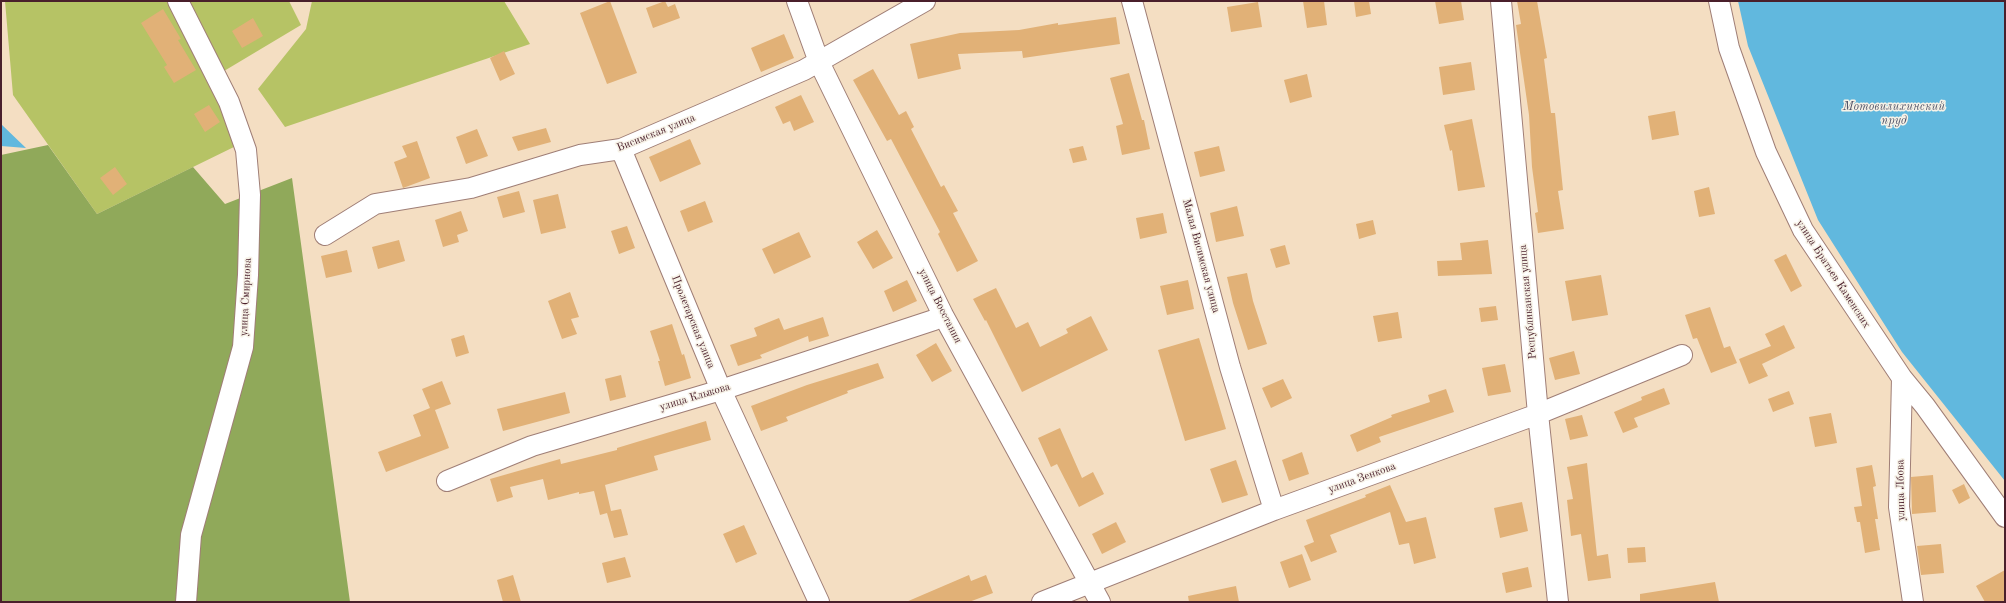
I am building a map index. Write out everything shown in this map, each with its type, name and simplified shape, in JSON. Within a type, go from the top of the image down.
[{"type":"street","name":"улица Смирнова","points":[[178,1],[229,102],[246,150],[250,194],[248,275],[243,347],[191,535],[186,602]]},
{"type":"street","name":"улица Восстания","points":[[797,1],[819,62],[943,315],[1100,602]]},
{"type":"street","name":"Висимская улица","points":[[325,235],[375,204],[471,188],[580,155],[621,149],[804,70],[925,1]]},
{"type":"street","name":"Малая Висимская улица","points":[[1132,1],[1230,366],[1274,510]]},
{"type":"street","name":"Республиканская улица","points":[[1501,1],[1538,414],[1558,602]]},
{"type":"street","name":"улица Братьев Каменских","points":[[1719,1],[1729,48],[1766,152],[1803,230],[1902,378],[1925,406],[2005,517]]},
{"type":"street","name":"Пролетарская улица","points":[[621,149],[721,390],[819,602]]},
{"type":"street","name":"улица Клыкова","points":[[447,480],[532,446],[721,390],[934,320],[943,315]]},
{"type":"street","name":"улица Зенкова","points":[[1042,602],[1274,510],[1538,414],[1682,354]]},
{"type":"street","name":"улица Лбова","points":[[1902,378],[1900,507],[1913,602]]},
{"type":"green space","points":[[5,1],[289,1],[301,25],[209,80],[238,145],[97,214],[13,95]]},
{"type":"green space","points":[[312,1],[504,1],[530,44],[285,127],[258,89],[306,29]]},
{"type":"green space","points":[[48,145],[97,214],[193,167],[225,204],[292,178],[350,602],[1,602],[1,155]]},
{"type":"water","name":"Мотовилихинский пруд","points":[[1738,1],[2005,1],[2005,481],[1902,352],[1818,220],[1748,46]]},
{"type":"water","points":[[1,124],[26,148],[1,146]]},
{"type":"building","points":[[610,1],[637,73],[607,84],[580,13]]},
{"type":"building","points":[[665,1],[668,7],[675,4],[680,18],[653,28],[646,8]]},
{"type":"building","points":[[1303,1],[1324,1],[1327,25],[1307,28]]},
{"type":"building","points":[[1354,1],[1369,1],[1371,14],[1356,17]]},
{"type":"building","points":[[1435,1],[1461,1],[1464,20],[1439,24]]},
{"type":"building","points":[[1517,1],[1537,1],[1547,58],[1544,59],[1551,113],[1555,113],[1563,190],[1558,191],[1564,229],[1538,233],[1535,213],[1538,212],[1532,167],[1529,115],[1516,25],[1521,24]]},
{"type":"building","points":[[1258,2],[1262,27],[1231,32],[1227,7]]},
{"type":"building","points":[[163,9],[181,39],[178,40],[196,70],[174,83],[164,67],[167,65],[141,23]]},
{"type":"building","points":[[1116,17],[1120,44],[1023,58],[1022,51],[958,54],[961,69],[918,79],[910,44],[960,33],[1019,30],[1058,23],[1058,25]]},
{"type":"building","points":[[253,18],[263,36],[242,48],[232,31]]},
{"type":"building","points":[[784,34],[794,58],[761,72],[751,48]]},
{"type":"building","points":[[504,51],[515,74],[500,81],[490,58]]},
{"type":"building","points":[[1471,62],[1475,90],[1443,95],[1439,67]]},
{"type":"building","points":[[873,69],[899,115],[906,111],[914,127],[911,129],[941,187],[944,185],[958,211],[953,213],[978,261],[957,272],[938,234],[940,232],[891,139],[887,141],[853,80]]},
{"type":"building","points":[[1129,73],[1142,120],[1144,120],[1150,149],[1122,155],[1116,126],[1123,124],[1110,78]]},
{"type":"building","points":[[1307,74],[1312,97],[1290,103],[1284,80]]},
{"type":"building","points":[[801,95],[814,122],[794,131],[790,121],[783,124],[775,107]]},
{"type":"building","points":[[209,105],[220,122],[205,132],[194,114]]},
{"type":"building","points":[[1675,111],[1679,135],[1652,140],[1648,116]]},
{"type":"building","points":[[1472,119],[1485,187],[1458,191],[1452,150],[1450,151],[1444,125]]},
{"type":"building","points":[[546,128],[551,142],[518,151],[512,137]]},
{"type":"building","points":[[477,129],[488,156],[466,164],[456,137]]},
{"type":"building","points":[[690,139],[701,164],[660,182],[649,157]]},
{"type":"building","points":[[417,141],[430,178],[403,188],[394,162],[407,157],[402,146]]},
{"type":"building","points":[[1083,146],[1087,160],[1073,163],[1069,149]]},
{"type":"building","points":[[1219,146],[1225,171],[1200,177],[1194,152]]},
{"type":"building","points":[[115,167],[127,184],[113,195],[100,178]]},
{"type":"building","points":[[1709,187],[1715,214],[1699,217],[1694,191]]},
{"type":"building","points":[[519,191],[525,212],[503,218],[497,197]]},
{"type":"building","points":[[558,194],[566,228],[541,234],[533,200]]},
{"type":"building","points":[[705,201],[713,222],[688,232],[680,211]]},
{"type":"building","points":[[1237,206],[1244,236],[1216,242],[1210,213]]},
{"type":"building","points":[[461,211],[468,231],[457,235],[459,242],[443,247],[435,220]]},
{"type":"building","points":[[1163,213],[1167,233],[1140,239],[1136,218]]},
{"type":"building","points":[[1373,220],[1376,234],[1359,239],[1356,224]]},
{"type":"building","points":[[627,226],[635,248],[619,254],[611,231]]},
{"type":"building","points":[[877,230],[893,258],[873,269],[857,242]]},
{"type":"building","points":[[799,232],[811,257],[774,274],[762,249]]},
{"type":"building","points":[[399,240],[405,261],[378,269],[372,247]]},
{"type":"building","points":[[1488,240],[1492,274],[1438,276],[1437,261],[1462,260],[1460,243]]},
{"type":"building","points":[[1285,245],[1290,264],[1276,268],[1270,249]]},
{"type":"building","points":[[347,250],[352,272],[326,278],[321,256]]},
{"type":"building","points":[[1786,254],[1802,286],[1791,292],[1774,260]]},
{"type":"building","points":[[1247,273],[1253,301],[1267,344],[1248,350],[1233,303],[1227,277]]},
{"type":"building","points":[[1601,275],[1608,315],[1572,321],[1565,281]]},
{"type":"building","points":[[907,280],[917,301],[893,312],[884,291]]},
{"type":"building","points":[[1188,280],[1194,309],[1167,315],[1160,286]]},
{"type":"building","points":[[996,288],[1016,328],[1028,322],[1040,347],[1068,333],[1066,329],[1091,316],[1108,350],[1022,392],[986,320],[985,321],[973,299]]},
{"type":"building","points":[[570,292],[579,317],[571,319],[577,334],[562,339],[548,301]]},
{"type":"building","points":[[1496,306],[1498,320],[1481,322],[1479,308]]},
{"type":"building","points":[[1710,307],[1724,348],[1730,346],[1737,363],[1711,373],[1697,338],[1693,339],[1685,315]]},
{"type":"building","points":[[1398,312],[1402,338],[1378,342],[1373,316]]},
{"type":"building","points":[[823,317],[829,336],[809,342],[808,336],[760,355],[762,358],[738,366],[730,345],[757,336],[754,328],[779,318],[784,330]]},
{"type":"building","points":[[672,324],[682,355],[684,354],[691,378],[665,386],[658,361],[660,361],[650,331]]},
{"type":"building","points":[[1784,325],[1795,348],[1762,364],[1768,376],[1749,384],[1739,359],[1771,346],[1765,334]]},
{"type":"building","points":[[464,335],[469,353],[456,357],[451,339]]},
{"type":"building","points":[[1199,338],[1226,429],[1185,441],[1158,350]]},
{"type":"building","points":[[936,343],[952,371],[932,382],[916,355]]},
{"type":"building","points":[[1574,351],[1580,374],[1555,380],[1549,358]]},
{"type":"building","points":[[878,363],[884,378],[847,391],[848,393],[786,417],[788,421],[761,431],[751,406],[807,385]]},
{"type":"building","points":[[1505,364],[1511,392],[1488,396],[1482,368]]},
{"type":"building","points":[[621,375],[626,397],[610,401],[605,379]]},
{"type":"building","points":[[1283,379],[1292,398],[1271,408],[1262,388]]},
{"type":"building","points":[[442,381],[451,404],[435,410],[449,448],[386,472],[378,452],[421,436],[413,415],[430,408],[422,389]]},
{"type":"building","points":[[1664,388],[1670,404],[1634,418],[1638,427],[1623,433],[1614,412],[1642,400],[1641,397]]},
{"type":"building","points":[[1446,389],[1454,412],[1379,437],[1381,442],[1357,452],[1350,435],[1392,417],[1391,415],[1430,402],[1428,395]]},
{"type":"building","points":[[1789,391],[1794,404],[1773,412],[1768,399]]},
{"type":"building","points":[[565,392],[570,413],[503,431],[497,409]]},
{"type":"building","points":[[1831,413],[1837,443],[1815,447],[1809,417]]},
{"type":"building","points":[[1582,415],[1588,436],[1570,440],[1565,419]]},
{"type":"building","points":[[706,421],[711,440],[654,456],[658,470],[605,485],[611,511],[621,509],[628,535],[614,538],[607,513],[600,515],[594,491],[579,494],[579,492],[548,500],[543,479],[510,487],[513,497],[497,502],[490,479],[560,459],[561,464],[617,450],[617,448]]},
{"type":"building","points":[[1060,428],[1082,478],[1093,472],[1104,494],[1079,507],[1057,464],[1051,467],[1038,438]]},
{"type":"building","points":[[1302,452],[1309,474],[1289,481],[1282,460]]},
{"type":"building","points":[[1236,460],[1248,495],[1222,503],[1210,469]]},
{"type":"building","points":[[1587,463],[1597,556],[1608,554],[1611,578],[1588,581],[1581,534],[1571,536],[1567,500],[1573,499],[1567,467]]},
{"type":"building","points":[[1872,465],[1876,486],[1873,487],[1878,519],[1875,519],[1880,550],[1865,553],[1860,522],[1857,522],[1854,507],[1862,506],[1856,468]]},
{"type":"building","points":[[1933,475],[1936,512],[1912,514],[1911,477]]},
{"type":"building","points":[[1964,484],[1970,498],[1959,504],[1952,490]]},
{"type":"building","points":[[1390,485],[1406,522],[1426,517],[1436,558],[1414,564],[1409,543],[1399,545],[1390,512],[1330,535],[1337,552],[1311,562],[1304,546],[1314,542],[1306,520],[1366,497],[1365,495]]},
{"type":"building","points":[[1522,502],[1528,531],[1500,538],[1494,508]]},
{"type":"building","points":[[1116,522],[1126,542],[1102,554],[1092,534]]},
{"type":"building","points":[[744,525],[757,554],[736,563],[723,534]]},
{"type":"building","points":[[1941,544],[1944,573],[1921,575],[1917,546]]},
{"type":"building","points":[[1645,547],[1646,562],[1628,563],[1627,548]]},
{"type":"building","points":[[1302,554],[1311,580],[1289,588],[1280,562]]},
{"type":"building","points":[[625,557],[631,577],[607,583],[602,563]]},
{"type":"building","points":[[1528,567],[1532,587],[1506,593],[1502,573]]},
{"type":"building","points":[[2005,570],[2005,602],[1985,602],[1976,586]]},
{"type":"building","points":[[513,575],[521,602],[503,602],[497,580]]},
{"type":"building","points":[[969,575],[971,581],[986,575],[993,593],[969,602],[906,602]]},
{"type":"building","points":[[1715,582],[1719,602],[1640,602],[1640,594]]},
{"type":"building","points":[[1236,586],[1239,602],[1189,602],[1188,596]]}]
